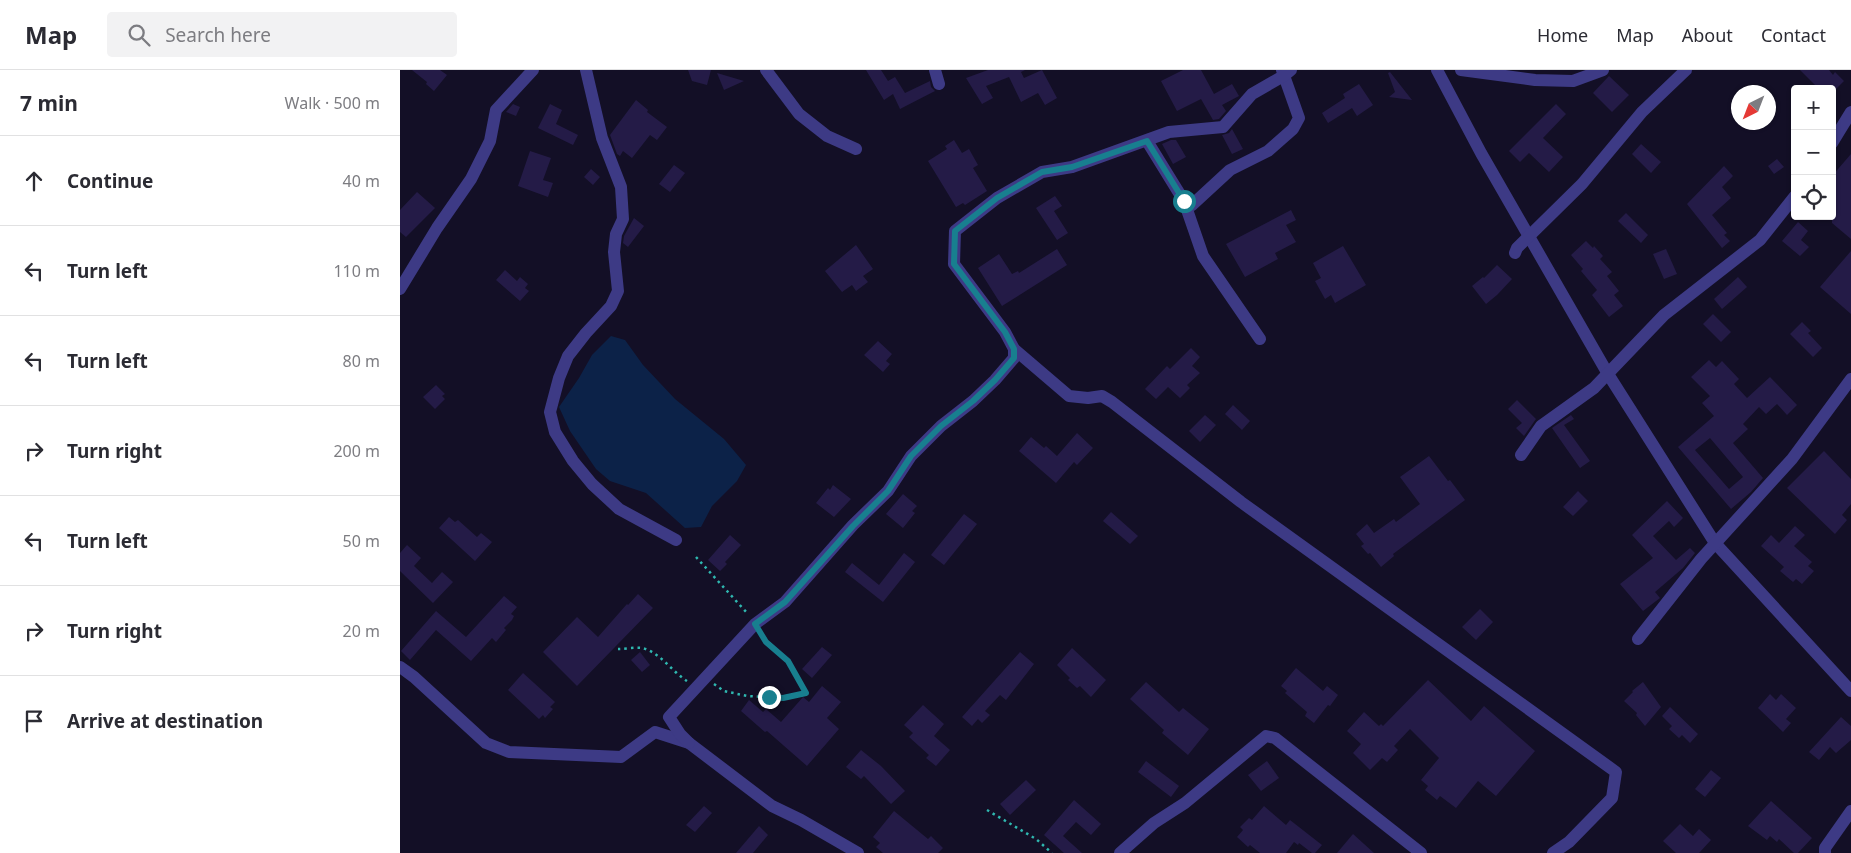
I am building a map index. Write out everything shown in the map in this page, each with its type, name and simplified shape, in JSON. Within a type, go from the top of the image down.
[{"type":"street","points":[[400,288],[436,228],[471,179],[490,141],[496,110],[533,70]]},
{"type":"street","points":[[586,70],[602,138],[621,187],[623,219],[616,234],[614,252],[618,291],[611,306],[568,356],[559,378],[550,412],[555,432],[573,461],[592,484],[619,509],[676,540]]},
{"type":"street","points":[[766,70],[799,114],[827,136],[856,149]]},
{"type":"street","points":[[935,70],[939,84]]},
{"type":"street","points":[[1437,70],[1528,236],[1608,374],[1715,543],[1851,691]]},
{"type":"street","points":[[1461,70],[1535,80],[1573,81],[1603,70]]},
{"type":"street","points":[[1515,253],[1528,236],[1582,184],[1642,112],[1686,70]]},
{"type":"street","points":[[1192,205],[1230,170],[1268,151],[1293,129],[1299,118],[1286,72],[1252,94],[1223,127],[1169,132],[1072,167],[1042,172],[997,198],[955,231],[954,264],[1005,332],[1014,349],[1069,396],[1088,398],[1102,396],[1112,402],[1242,502],[1616,772],[1612,798],[1569,842],[1553,853]]},
{"type":"street","points":[[1836,136],[1851,112]]},
{"type":"street","points":[[1147,141],[1184,201],[1203,256],[1260,339]]},
{"type":"street","points":[[1521,455],[1541,426],[1594,388],[1664,315],[1760,240],[1791,201]]},
{"type":"street","points":[[400,667],[414,677],[486,743],[510,752],[621,757],[655,732],[755,624],[785,602],[853,526],[888,491],[911,456],[941,426],[973,401],[995,380],[1014,358],[1014,349]]},
{"type":"street","points":[[1638,638],[1715,543],[1792,459],[1851,379]]},
{"type":"street","points":[[669,717],[680,734],[689,743],[772,806],[801,820],[858,853]]},
{"type":"street","points":[[655,732],[689,743]]},
{"type":"street","points":[[1120,853],[1154,823],[1185,802],[1266,736],[1275,738],[1421,853]]},
{"type":"street","points":[[1825,853],[1825,848],[1851,811]]},
{"type":"path","points":[[696,557],[735,599],[755,624],[766,642],[788,661],[806,693],[783,698],[747,696],[724,691],[715,685],[709,674]]},
{"type":"path","points":[[618,649],[642,648],[658,656],[679,676],[697,687]]},
{"type":"path","points":[[987,810],[1036,839],[1052,853]]},
{"type":"water","points":[[611,336],[625,340],[643,365],[675,399],[724,439],[746,465],[737,481],[712,506],[701,527],[685,528],[646,493],[610,481],[596,469],[570,431],[559,407],[592,355]]},
{"type":"building","points":[[412,70],[440,70],[447,75],[434,91],[426,84],[427,82]]},
{"type":"building","points":[[688,70],[711,70],[707,85],[692,81]]},
{"type":"building","points":[[866,70],[881,70],[888,81],[895,77],[905,93],[930,81],[931,87],[935,91],[900,109],[893,94],[884,100]]},
{"type":"building","points":[[988,70],[1025,70],[1021,72],[1024,78],[1042,70],[1057,98],[1045,105],[1038,93],[1021,102],[1009,77],[986,86],[993,98],[982,104],[966,78]]},
{"type":"building","points":[[1183,70],[1201,70],[1214,94],[1232,84],[1239,96],[1222,105],[1226,111],[1219,119],[1213,120],[1201,99],[1177,111],[1161,81]]},
{"type":"building","points":[[1800,70],[1829,70],[1833,75],[1835,72],[1844,81],[1836,89],[1836,85],[1815,85]]},
{"type":"building","points":[[1390,72],[1412,100],[1389,97],[1395,92],[1388,73]]},
{"type":"building","points":[[717,73],[744,81],[724,90]]},
{"type":"building","points":[[1609,76],[1629,95],[1612,112],[1593,93]]},
{"type":"building","points":[[1359,84],[1373,105],[1357,116],[1352,108],[1328,123],[1322,113],[1345,98],[1343,94]]},
{"type":"building","points":[[636,100],[648,110],[647,112],[667,127],[657,140],[650,135],[632,158],[623,151],[620,156],[617,154],[610,135]]},
{"type":"building","points":[[513,104],[520,107],[516,116],[506,112]]},
{"type":"building","points":[[550,104],[562,110],[556,124],[578,135],[573,145],[538,128]]},
{"type":"building","points":[[1556,104],[1566,114],[1543,138],[1563,157],[1549,172],[1529,153],[1520,162],[1509,151]]},
{"type":"building","points":[[1232,129],[1243,149],[1232,154],[1222,135],[1229,133]]},
{"type":"building","points":[[954,140],[962,153],[969,149],[978,165],[973,168],[987,191],[965,205],[963,203],[956,207],[928,161],[947,149],[945,146]]},
{"type":"building","points":[[1176,140],[1186,157],[1173,164],[1162,144]]},
{"type":"building","points":[[1641,144],[1661,162],[1651,173],[1632,154]]},
{"type":"building","points":[[530,151],[551,158],[543,180],[553,183],[548,197],[518,186]]},
{"type":"building","points":[[1851,154],[1851,239],[1832,223],[1832,220],[1836,220],[1836,171]]},
{"type":"building","points":[[1777,159],[1784,167],[1774,174],[1768,166]]},
{"type":"building","points":[[674,165],[685,173],[670,192],[659,184]]},
{"type":"building","points":[[1724,166],[1733,176],[1722,187],[1731,198],[1712,215],[1727,233],[1724,235],[1730,241],[1722,248],[1687,204]]},
{"type":"building","points":[[591,169],[600,177],[593,185],[584,177]]},
{"type":"building","points":[[417,192],[435,208],[406,237],[400,232],[400,210]]},
{"type":"building","points":[[1055,196],[1062,206],[1054,211],[1068,233],[1057,240],[1036,208]]},
{"type":"building","points":[[1291,210],[1296,220],[1286,225],[1296,242],[1275,253],[1278,259],[1245,277],[1226,244]]},
{"type":"building","points":[[1626,213],[1648,235],[1641,243],[1618,221]]},
{"type":"building","points":[[634,218],[644,226],[628,247],[623,243],[624,236]]},
{"type":"building","points":[[1798,222],[1808,231],[1801,240],[1809,247],[1800,256],[1782,241]]},
{"type":"building","points":[[1586,241],[1593,248],[1594,246],[1603,256],[1600,259],[1612,272],[1607,276],[1619,291],[1614,295],[1623,306],[1609,317],[1592,295],[1597,290],[1581,271],[1583,269],[1571,255]]},
{"type":"building","points":[[856,245],[873,269],[863,276],[868,282],[856,291],[852,285],[842,292],[825,271]]},
{"type":"building","points":[[1343,246],[1366,285],[1335,303],[1331,295],[1325,299],[1315,281],[1321,278],[1313,263]]},
{"type":"building","points":[[1057,249],[1067,265],[1002,306],[978,268],[999,254],[1012,274],[1018,271],[1019,273]]},
{"type":"building","points":[[1666,249],[1677,274],[1664,279],[1653,254]]},
{"type":"building","points":[[1851,251],[1851,314],[1820,287]]},
{"type":"building","points":[[1497,265],[1512,279],[1486,304],[1472,286],[1484,278]]},
{"type":"building","points":[[505,270],[517,281],[520,277],[528,284],[525,288],[529,291],[520,301],[496,280]]},
{"type":"building","points":[[1738,277],[1747,287],[1722,309],[1714,299]]},
{"type":"building","points":[[1713,314],[1731,332],[1721,342],[1703,324]]},
{"type":"building","points":[[1802,322],[1811,331],[1808,333],[1822,348],[1813,357],[1790,334]]},
{"type":"building","points":[[878,341],[892,354],[886,361],[890,364],[883,372],[864,355]]},
{"type":"building","points":[[1191,348],[1200,357],[1192,366],[1200,373],[1187,385],[1190,388],[1180,398],[1168,387],[1156,399],[1145,389],[1167,366],[1170,369]]},
{"type":"building","points":[[1709,360],[1716,367],[1722,361],[1739,379],[1734,384],[1747,398],[1770,377],[1797,405],[1787,415],[1777,404],[1766,414],[1759,407],[1743,424],[1748,429],[1733,443],[1763,478],[1751,492],[1731,509],[1678,447],[1714,416],[1702,403],[1710,396],[1691,377]],"holes":[[[1710,438],[1743,477],[1729,489],[1695,450]]]},
{"type":"building","points":[[436,385],[445,394],[442,396],[445,399],[435,409],[423,397]]},
{"type":"building","points":[[1517,400],[1536,419],[1524,436],[1516,428],[1522,423],[1508,409]]},
{"type":"building","points":[[1233,405],[1250,421],[1242,430],[1225,414]]},
{"type":"building","points":[[1205,415],[1216,425],[1200,442],[1189,431]]},
{"type":"building","points":[[1571,415],[1574,419],[1564,425],[1590,461],[1580,468],[1552,428]]},
{"type":"building","points":[[1077,433],[1093,448],[1077,465],[1074,462],[1056,483],[1019,451],[1031,437],[1044,448],[1046,446],[1057,456]]},
{"type":"building","points":[[1824,451],[1851,479],[1851,504],[1842,515],[1847,520],[1835,534],[1787,488]]},
{"type":"building","points":[[1429,456],[1465,500],[1393,554],[1394,556],[1381,567],[1370,553],[1368,554],[1361,546],[1364,544],[1356,534],[1367,524],[1374,533],[1394,519],[1396,522],[1420,504],[1400,477]]},
{"type":"building","points":[[833,485],[851,499],[834,517],[816,503],[828,488],[830,490]]},
{"type":"building","points":[[1578,491],[1588,501],[1573,516],[1563,507]]},
{"type":"building","points":[[903,494],[917,506],[912,511],[915,513],[903,528],[886,514]]},
{"type":"building","points":[[1667,501],[1683,518],[1674,527],[1669,521],[1653,536],[1676,560],[1690,548],[1695,553],[1683,568],[1655,592],[1660,598],[1643,611],[1620,584],[1653,558],[1632,535]]},
{"type":"building","points":[[1111,512],[1138,536],[1130,544],[1103,521]]},
{"type":"building","points":[[964,514],[977,524],[944,565],[931,555]]},
{"type":"building","points":[[449,517],[455,522],[458,520],[477,537],[481,533],[492,542],[475,561],[439,528]]},
{"type":"building","points":[[1795,526],[1805,535],[1794,546],[1812,562],[1808,566],[1814,571],[1802,584],[1796,579],[1793,582],[1780,571],[1784,567],[1761,546],[1771,535],[1779,543]]},
{"type":"building","points":[[730,535],[741,545],[725,562],[727,564],[720,571],[708,560]]},
{"type":"building","points":[[407,545],[421,558],[414,566],[432,583],[442,572],[453,582],[433,603],[400,571],[400,553]]},
{"type":"building","points":[[904,553],[915,562],[883,602],[845,572],[852,563],[879,585]]},
{"type":"building","points":[[638,594],[653,608],[577,686],[543,652],[577,617],[598,637]]},
{"type":"building","points":[[504,596],[517,607],[511,614],[514,616],[512,620],[504,628],[506,630],[496,642],[492,638],[471,661],[436,630],[410,660],[401,651],[436,611],[466,637]]},
{"type":"building","points":[[1480,609],[1493,622],[1476,640],[1462,627]]},
{"type":"building","points":[[822,647],[832,655],[812,678],[802,669]]},
{"type":"building","points":[[1072,648],[1106,680],[1091,697],[1080,686],[1077,688],[1068,680],[1070,678],[1057,665]]},
{"type":"building","points":[[640,652],[650,665],[642,672],[631,660]]},
{"type":"building","points":[[1020,652],[1034,664],[1006,700],[1000,695],[985,711],[990,715],[982,723],[978,719],[972,726],[962,717]]},
{"type":"building","points":[[1296,668],[1323,691],[1327,686],[1338,695],[1314,723],[1305,716],[1307,712],[1285,693],[1287,691],[1281,686]]},
{"type":"building","points":[[523,673],[555,702],[550,707],[553,709],[545,718],[543,715],[539,719],[508,690]]},
{"type":"building","points":[[1428,680],[1471,721],[1484,706],[1535,751],[1496,796],[1478,781],[1456,808],[1440,796],[1437,800],[1425,790],[1428,786],[1421,780],[1439,758],[1410,729],[1394,746],[1398,750],[1387,762],[1382,758],[1370,770],[1353,753],[1361,744],[1347,731],[1364,712],[1379,726],[1381,724],[1383,726]]},
{"type":"building","points":[[1146,682],[1179,712],[1183,708],[1209,729],[1188,755],[1162,733],[1164,730],[1130,699]]},
{"type":"building","points":[[1643,682],[1661,707],[1645,726],[1636,715],[1637,713],[1624,701]]},
{"type":"building","points":[[822,686],[841,702],[827,718],[839,729],[807,766],[741,711],[749,700],[763,712],[766,709],[781,722],[803,697],[809,702]]},
{"type":"building","points":[[1770,694],[1776,700],[1781,694],[1796,708],[1786,719],[1791,723],[1783,732],[1758,708]]},
{"type":"building","points":[[923,705],[944,724],[934,736],[950,750],[936,766],[926,758],[929,755],[909,737],[913,733],[904,725]]},
{"type":"building","points":[[1670,707],[1698,734],[1690,743],[1682,735],[1679,738],[1669,729],[1672,726],[1662,716]]},
{"type":"building","points":[[1841,717],[1851,726],[1851,740],[1836,753],[1830,747],[1819,760],[1809,752]]},
{"type":"building","points":[[861,750],[881,766],[905,791],[891,804],[864,776],[861,779],[846,767]]},
{"type":"building","points":[[1146,761],[1179,786],[1171,797],[1138,772]]},
{"type":"building","points":[[1267,761],[1279,778],[1261,791],[1248,775]]},
{"type":"building","points":[[1711,770],[1721,778],[1705,797],[1695,789]]},
{"type":"building","points":[[1026,780],[1036,790],[1010,815],[1000,804]]},
{"type":"building","points":[[1074,800],[1101,824],[1091,835],[1076,822],[1063,836],[1082,853],[1064,853],[1044,835]]},
{"type":"building","points":[[1771,801],[1812,838],[1798,853],[1794,853],[1779,839],[1777,842],[1770,836],[1767,840],[1748,826]]},
{"type":"building","points":[[704,806],[712,813],[695,832],[686,825]]},
{"type":"building","points":[[1264,806],[1286,825],[1290,820],[1322,845],[1315,853],[1294,842],[1286,853],[1260,853],[1250,845],[1248,847],[1237,837],[1243,830],[1240,827],[1249,818],[1252,820]]},
{"type":"building","points":[[894,811],[928,839],[931,836],[943,848],[938,853],[883,853],[876,847],[880,843],[873,837]]},
{"type":"building","points":[[1680,824],[1693,836],[1699,829],[1711,840],[1699,853],[1676,853],[1663,841]]},
{"type":"building","points":[[759,826],[768,835],[753,853],[736,853]]},
{"type":"building","points":[[1353,834],[1374,853],[1337,853]]},
{"type":"route","points":[[769,697],[783,698],[806,693],[788,661],[766,642],[755,624],[785,602],[853,526],[888,491],[911,456],[941,426],[973,401],[1014,358],[1014,349],[1005,332],[954,264],[955,231],[997,198],[1042,172],[1072,167],[1147,141],[1184,201]]}]
